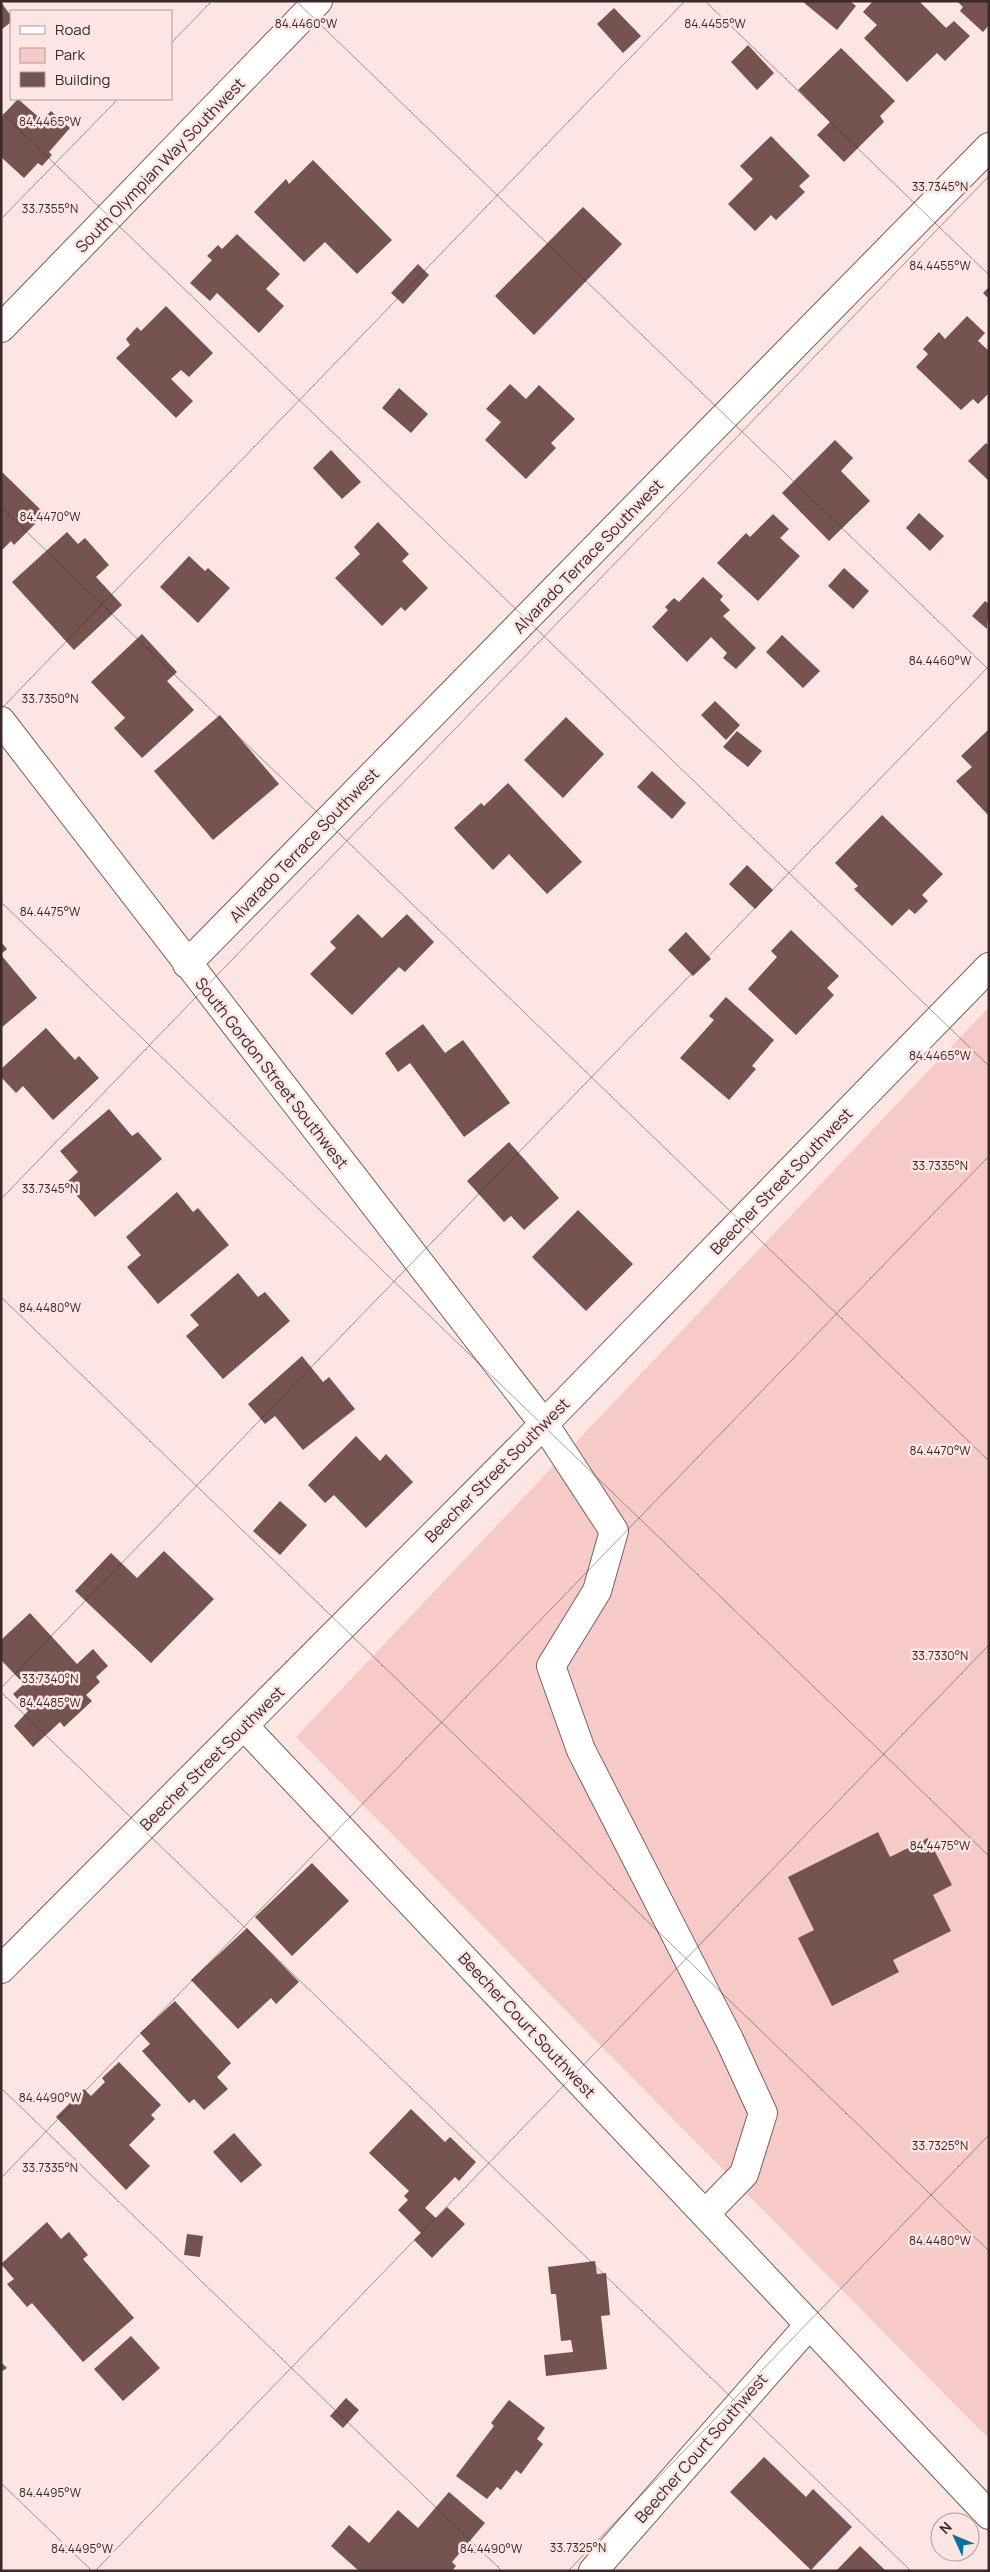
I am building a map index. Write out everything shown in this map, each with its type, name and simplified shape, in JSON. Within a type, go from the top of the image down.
[{"type":"street","name":"South Olympian Way Southwest","points":[[1,328],[318,1]]},
{"type":"street","name":"Alvarado Terrace Southwest","points":[[187,964],[989,147]]},
{"type":"street","name":"South Gordon Street Southwest","points":[[1,721],[544,1424],[614,1531],[597,1591],[551,1666],[581,1750],[729,2039],[763,2113],[744,2174],[705,2214]]},
{"type":"street","name":"Beecher Street Southwest","points":[[1,1968],[544,1424],[989,967]]},
{"type":"street","name":"Beecher Court Southwest","points":[[244,1726],[989,2515]]},
{"type":"street","name":"Beecher Court Southwest","points":[[593,2571],[809,2325]]},
{"type":"green space","points":[[989,1007],[989,2439],[296,1737]]},
{"type":"building","points":[[802,1],[850,1],[856,6],[837,30]]},
{"type":"building","points":[[873,1],[919,1],[946,28],[954,21],[970,36],[945,61],[937,53],[907,82],[864,38],[877,25],[863,12]]},
{"type":"building","points":[[957,1],[989,1],[989,25],[983,32],[960,11],[963,7]]},
{"type":"building","points":[[1,2],[10,15],[10,23],[1,30]]},
{"type":"building","points":[[614,8],[641,36],[623,53],[597,24]]},
{"type":"building","points":[[748,45],[774,73],[757,90],[731,62]]},
{"type":"building","points":[[841,48],[895,101],[880,116],[884,122],[844,162],[817,135],[830,122],[798,90]]},
{"type":"building","points":[[19,100],[42,120],[51,111],[70,128],[49,152],[52,155],[42,166],[38,163],[24,178],[1,157],[1,117]]},
{"type":"building","points":[[771,136],[810,176],[799,186],[805,192],[776,220],[771,215],[755,231],[728,204],[753,179],[740,166]]},
{"type":"building","points":[[313,160],[392,240],[357,274],[325,242],[304,262],[254,212],[286,179],[289,184]]},
{"type":"building","points":[[583,207],[622,244],[534,335],[495,296]]},
{"type":"building","points":[[237,234],[280,274],[266,289],[284,306],[259,333],[217,293],[210,301],[190,283],[212,260],[207,256],[218,245],[222,249]]},
{"type":"building","points":[[418,264],[429,275],[403,304],[391,293]]},
{"type":"building","points":[[989,287],[989,299],[983,293]]},
{"type":"building","points":[[166,306],[213,353],[189,377],[181,370],[171,379],[193,401],[176,418],[116,358],[130,345],[126,339],[137,327],[141,331]]},
{"type":"building","points":[[967,316],[985,333],[978,341],[989,351],[989,393],[978,404],[973,399],[961,410],[916,367],[928,354],[923,349],[939,332],[945,339]]},
{"type":"building","points":[[510,384],[526,399],[539,385],[575,419],[551,443],[556,448],[526,479],[485,440],[501,422],[486,409]]},
{"type":"building","points":[[399,388],[428,414],[411,433],[382,408]]},
{"type":"building","points":[[835,440],[853,458],[841,471],[870,501],[829,541],[782,493]]},
{"type":"building","points":[[986,443],[989,446],[989,481],[968,461]]},
{"type":"building","points":[[331,450],[361,482],[342,499],[313,468]]},
{"type":"building","points":[[1,471],[45,514],[14,545],[11,541],[1,551]]},
{"type":"building","points":[[919,513],[944,536],[930,551],[906,528]]},
{"type":"building","points":[[773,514],[789,529],[780,538],[800,556],[758,601],[717,563],[746,533],[750,537]]},
{"type":"building","points":[[378,522],[409,554],[402,561],[428,588],[405,611],[401,607],[382,626],[335,578],[360,554],[354,547]]},
{"type":"building","points":[[67,532],[78,544],[85,538],[109,565],[96,577],[122,605],[74,650],[12,582]]},
{"type":"building","points":[[189,556],[205,571],[208,568],[230,588],[198,623],[160,587]]},
{"type":"building","points":[[844,568],[869,591],[853,609],[828,586]]},
{"type":"building","points":[[703,577],[723,596],[720,600],[730,610],[723,616],[756,648],[736,669],[723,658],[727,653],[711,637],[687,662],[652,627],[668,610],[665,607],[674,598],[679,602]]},
{"type":"building","points":[[985,601],[989,604],[987,629],[972,616]]},
{"type":"building","points":[[142,634],[177,672],[167,681],[194,710],[142,758],[114,728],[125,718],[91,682]]},
{"type":"building","points":[[782,635],[820,671],[803,688],[766,652]]},
{"type":"building","points":[[715,701],[740,725],[726,740],[701,715]]},
{"type":"building","points":[[220,715],[279,784],[213,840],[154,771]]},
{"type":"building","points":[[566,717],[604,754],[563,798],[524,760]]},
{"type":"building","points":[[989,729],[989,816],[956,781],[972,767],[961,756]]},
{"type":"building","points":[[737,731],[762,751],[748,767],[723,747]]},
{"type":"building","points":[[652,771],[686,803],[672,819],[637,787]]},
{"type":"building","points":[[508,783],[582,862],[547,894],[509,854],[493,870],[454,828],[481,803],[484,806]]},
{"type":"building","points":[[882,815],[943,874],[922,895],[928,901],[915,914],[909,909],[892,926],[854,889],[858,886],[835,863]]},
{"type":"building","points":[[747,865],[773,890],[755,909],[729,884]]},
{"type":"building","points":[[358,914],[382,938],[407,914],[434,942],[405,972],[399,967],[352,1015],[310,974],[336,948],[330,942]]},
{"type":"building","points":[[791,930],[839,976],[827,988],[834,995],[796,1035],[748,989],[777,957],[771,951]]},
{"type":"building","points":[[686,932],[711,959],[693,976],[668,950]]},
{"type":"building","points":[[1,942],[7,949],[1,954]]},
{"type":"building","points":[[1,955],[37,998],[1,1028]]},
{"type":"building","points":[[726,997],[774,1040],[752,1066],[756,1069],[729,1100],[680,1058],[714,1020],[709,1016]]},
{"type":"building","points":[[423,1024],[445,1053],[463,1040],[510,1103],[464,1137],[410,1063],[398,1072],[385,1053]]},
{"type":"building","points":[[46,1028],[75,1060],[79,1056],[99,1078],[53,1120],[23,1086],[16,1093],[1,1077],[1,1069]]},
{"type":"building","points":[[109,1109],[132,1136],[138,1132],[162,1159],[95,1217],[66,1183],[78,1172],[60,1151]]},
{"type":"building","points":[[509,1142],[559,1198],[524,1230],[511,1216],[504,1222],[467,1181]]},
{"type":"building","points":[[177,1192],[193,1212],[198,1208],[229,1245],[158,1304],[127,1267],[141,1255],[126,1237]]},
{"type":"building","points":[[578,1210],[633,1264],[586,1311],[532,1257]]},
{"type":"building","points":[[238,1273],[258,1297],[265,1292],[290,1321],[223,1379],[186,1336],[199,1325],[190,1315]]},
{"type":"building","points":[[302,1356],[323,1382],[329,1377],[355,1409],[303,1450],[275,1416],[265,1424],[248,1404]]},
{"type":"building","points":[[356,1436],[380,1461],[386,1454],[413,1482],[366,1528],[334,1495],[325,1503],[308,1485]]},
{"type":"building","points":[[280,1501],[307,1525],[280,1555],[253,1531]]},
{"type":"building","points":[[164,1551],[214,1599],[151,1663],[75,1591],[111,1553],[137,1578]]},
{"type":"building","points":[[30,1613],[77,1664],[93,1649],[108,1666],[96,1677],[100,1682],[86,1695],[92,1701],[64,1727],[60,1722],[33,1747],[14,1726],[28,1711],[13,1694],[24,1684],[1,1660],[1,1640]]},
{"type":"building","points":[[878,1832],[890,1857],[928,1838],[952,1885],[933,1895],[951,1931],[893,1960],[899,1972],[832,2006],[798,1938],[814,1930],[788,1877]]},
{"type":"building","points":[[312,1863],[349,1901],[292,1956],[255,1917]]},
{"type":"building","points":[[247,1928],[299,1982],[276,2004],[271,1998],[238,2029],[191,1980]]},
{"type":"building","points":[[175,2001],[231,2063],[217,2077],[228,2089],[204,2110],[194,2099],[189,2103],[142,2051],[150,2044],[140,2033]]},
{"type":"building","points":[[119,2062],[161,2105],[151,2115],[155,2119],[129,2145],[150,2166],[126,2190],[56,2117],[84,2089],[91,2096],[105,2082],[102,2078]]},
{"type":"building","points":[[411,2109],[445,2142],[450,2137],[476,2162],[459,2181],[455,2177],[425,2208],[436,2218],[447,2207],[465,2224],[432,2258],[414,2240],[421,2233],[398,2210],[408,2200],[404,2196],[409,2191],[369,2153]]},
{"type":"building","points":[[234,2133],[262,2165],[241,2183],[213,2152]]},
{"type":"building","points":[[47,2222],[61,2239],[69,2232],[88,2255],[83,2259],[134,2318],[83,2362],[32,2303],[27,2307],[7,2284],[14,2279],[1,2264]]},
{"type":"building","points":[[187,2234],[203,2236],[200,2257],[184,2255]]},
{"type":"building","points":[[595,2261],[597,2274],[606,2273],[610,2315],[601,2316],[607,2369],[546,2376],[544,2355],[573,2352],[571,2340],[561,2341],[556,2294],[551,2294],[548,2267]]},
{"type":"building","points":[[131,2336],[160,2368],[123,2401],[94,2369]]},
{"type":"building","points":[[1,2362],[7,2368],[1,2372]]},
{"type":"building","points":[[346,2398],[359,2410],[343,2428],[330,2416]]},
{"type":"building","points":[[509,2400],[545,2428],[537,2439],[543,2444],[521,2474],[516,2470],[501,2490],[497,2487],[487,2499],[456,2476],[494,2426],[491,2423]]},
{"type":"building","points":[[764,2457],[806,2497],[813,2489],[852,2527],[811,2570],[730,2492]]},
{"type":"building","points":[[449,2492],[485,2523],[452,2562],[456,2566],[452,2571],[359,2571],[331,2546],[349,2525],[369,2543],[398,2510],[418,2528]]},
{"type":"building","points":[[860,2546],[886,2571],[836,2571]]}]
